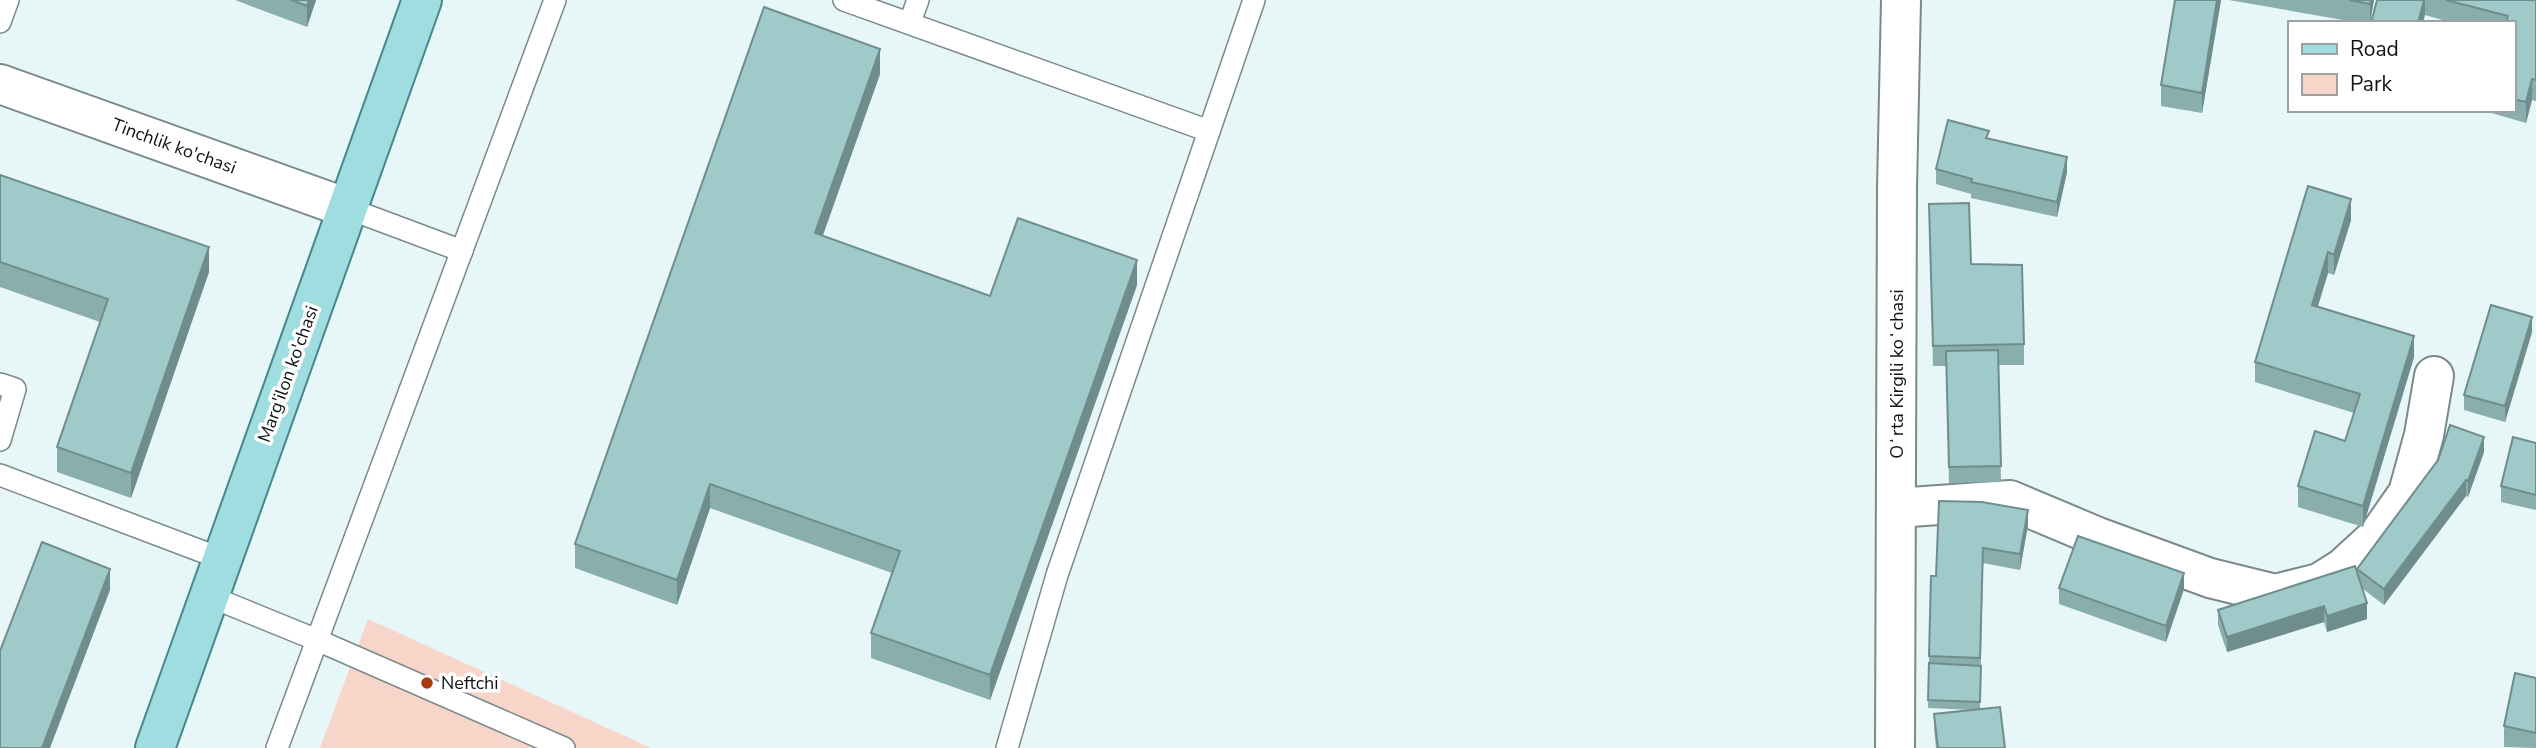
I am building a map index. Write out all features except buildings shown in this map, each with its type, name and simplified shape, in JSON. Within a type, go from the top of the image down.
[{"type":"main road","name":"Marg'ilon ko'chasi","points":[[155,748],[422,0]]},
{"type":"street","name":"Oʻrta Kirgili koʻchasi","points":[[1895,748],[1901,0]]},
{"type":"street","name":"Tinchlik ko'chasi","points":[[0,84],[347,208]]},
{"type":"street","points":[[1896,508],[2010,500],[2098,537],[2210,578],[2275,594],[2319,583],[2343,568],[2378,536],[2408,493],[2424,435],[2434,376]]},
{"type":"lane","points":[[0,22],[8,0]]},
{"type":"lane","points":[[277,748],[555,0]]},
{"type":"lane","points":[[844,0],[1209,131]]},
{"type":"lane","points":[[910,22],[918,0]]},
{"type":"lane","points":[[1007,748],[1057,575],[1254,0]]},
{"type":"lane","points":[[347,208],[462,251]]},
{"type":"lane","points":[[0,384],[15,389],[0,440]]},
{"type":"lane","points":[[0,475],[222,559]]},
{"type":"lane","points":[[209,596],[317,639],[564,748]]},
{"type":"green space","name":"Neftchi","points":[[368,619],[651,748],[320,748]]},
{"type":"place","name":"Neftchi","points":[[427,683]]}]
